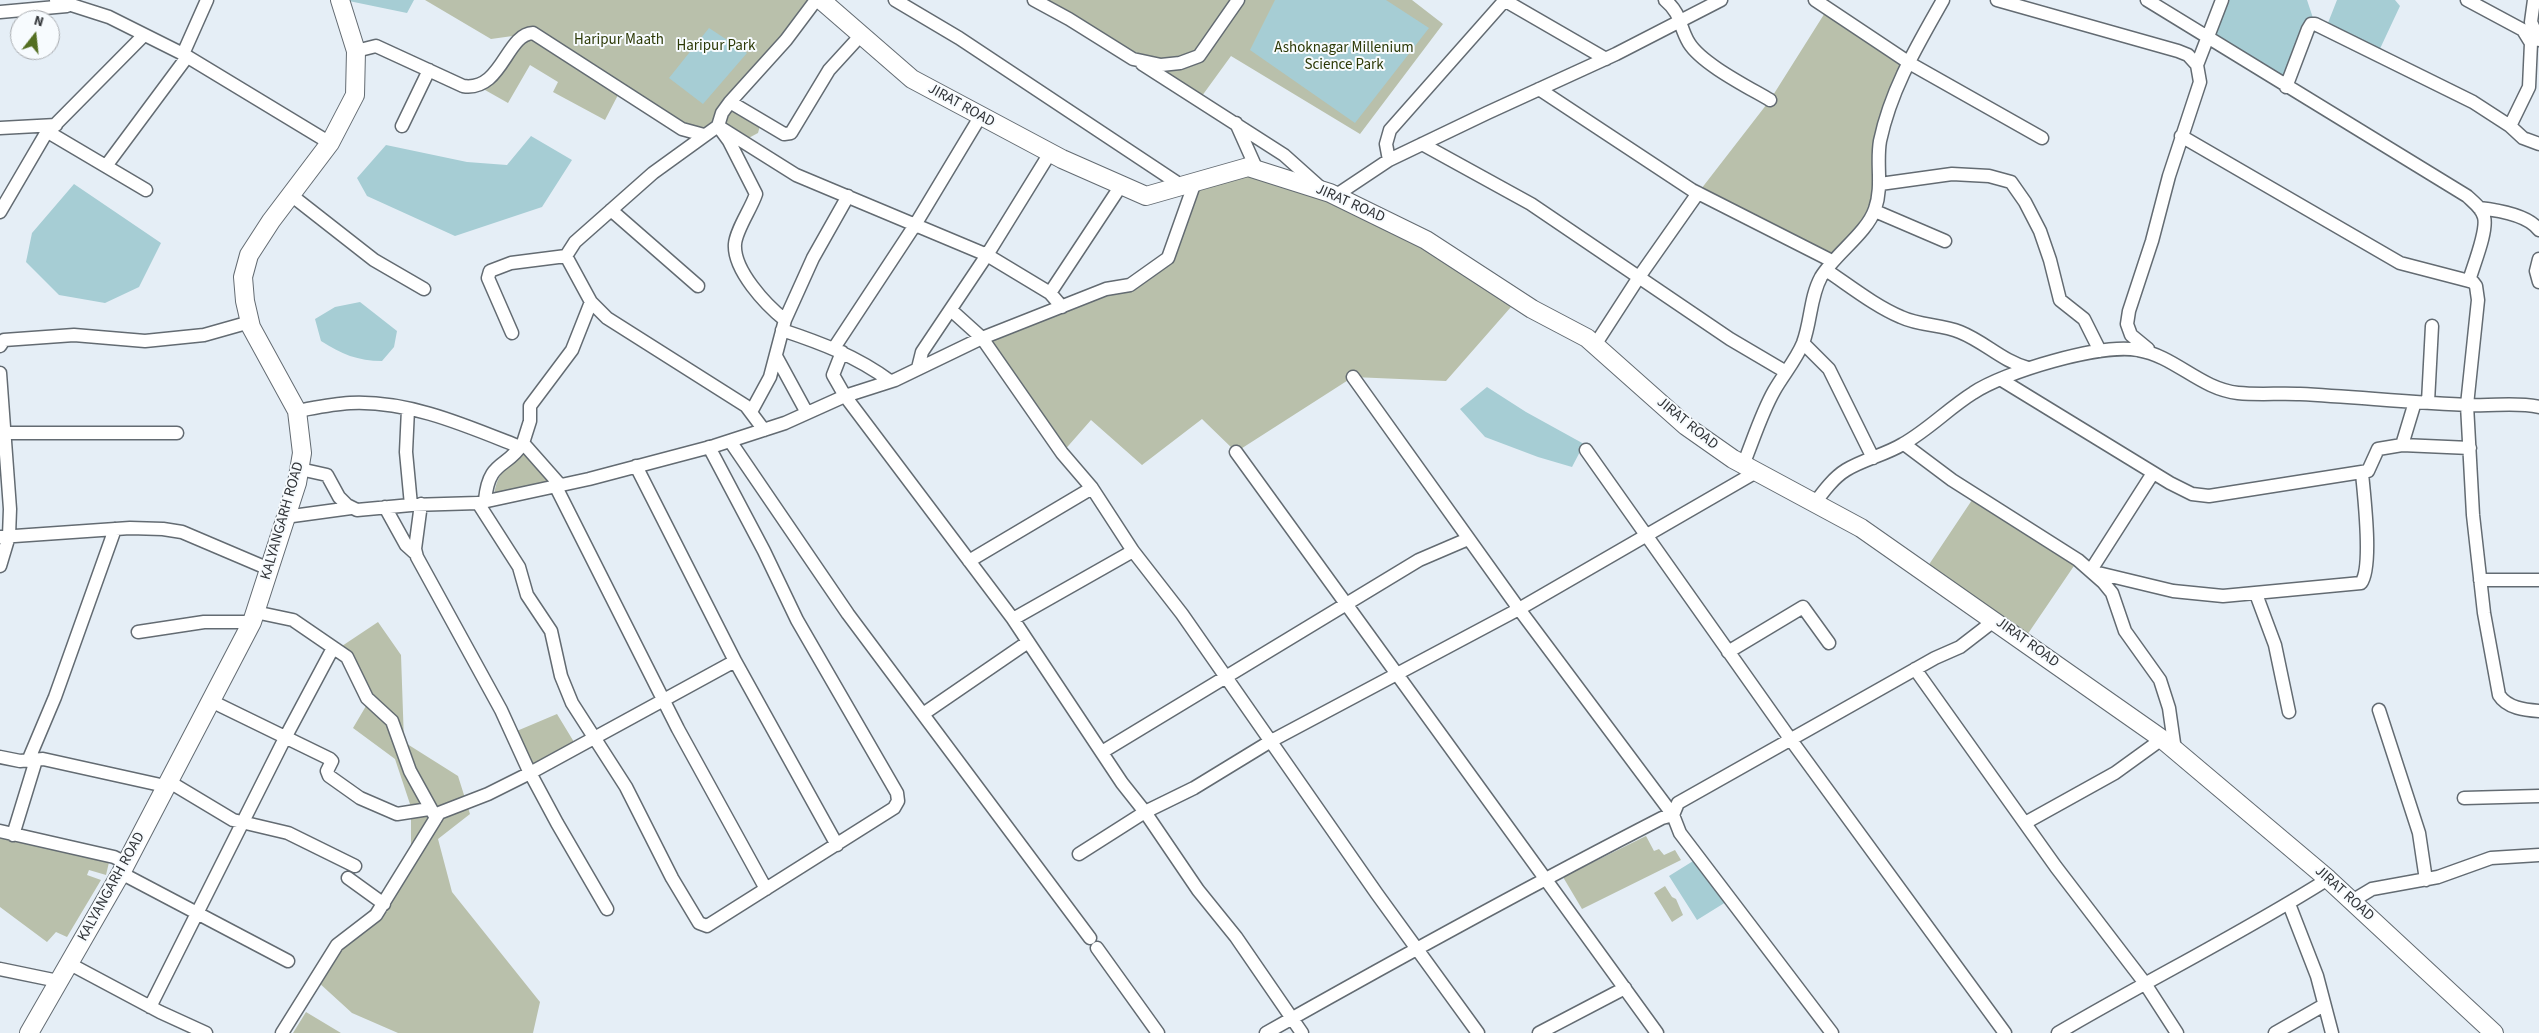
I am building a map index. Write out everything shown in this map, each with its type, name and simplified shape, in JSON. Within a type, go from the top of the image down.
[{"type":"main road","name":"KALYANGARH ROAD","points":[[29,1033],[123,868],[253,617],[286,518],[300,469],[302,453],[297,411],[275,375],[250,322],[245,301],[243,276],[249,254],[330,144],[355,95],[357,83],[356,51],[340,0]]},
{"type":"main road","name":"JIRAT ROAD","points":[[821,0],[912,79],[1050,153],[1146,196],[1248,167],[1331,194],[1426,240],[1532,309],[1587,338],[1686,426],[1750,468],[1861,528],[1995,620],[2168,745],[2328,879],[2490,1029]]},
{"type":"street","points":[[56,0],[109,17],[185,55],[330,144]]},
{"type":"street","points":[[106,166],[185,55],[207,0]]},
{"type":"street","points":[[566,256],[575,242],[652,173],[718,126],[722,113],[730,102],[786,40],[816,0]]},
{"type":"street","points":[[300,469],[327,475],[339,497],[351,508],[357,510],[416,504],[482,501],[559,486],[730,441],[764,430],[845,396],[890,381],[982,338],[1106,289],[1130,285],[1168,258],[1188,184],[959,38],[895,0]]},
{"type":"street","points":[[1034,0],[1069,19],[1236,123],[1297,164],[1331,194],[1389,160],[1606,59],[1721,0]]},
{"type":"street","points":[[1133,59],[1161,65],[1180,63],[1199,56],[1238,0]]},
{"type":"street","points":[[1389,160],[1386,144],[1390,130],[1504,0],[1606,59]]},
{"type":"street","points":[[1665,0],[1681,19],[1688,42],[1697,53],[1770,100]]},
{"type":"street","points":[[1816,0],[1908,61],[2042,138]]},
{"type":"street","points":[[1080,854],[1145,812],[1194,788],[1271,741],[1519,609],[1644,535],[1750,468],[1767,406],[1803,343],[1814,296],[1829,265],[1864,226],[1874,211],[1880,184],[1880,144],[1889,106],[1908,61],[1943,0]]},
{"type":"street","points":[[1996,0],[2178,51],[2188,55],[2197,65]]},
{"type":"street","points":[[2147,0],[2286,87],[2467,196],[2484,216],[2484,228],[2469,281]]},
{"type":"street","points":[[2155,354],[2131,335],[2127,324],[2128,312],[2152,241],[2181,136],[2200,82],[2197,65],[2222,0]]},
{"type":"street","points":[[2467,0],[2523,30],[2536,42]]},
{"type":"street","points":[[2510,126],[2529,86],[2536,42],[2531,22],[2534,0]]},
{"type":"street","points":[[0,12],[72,5]]},
{"type":"street","points":[[2286,87],[2308,29],[2311,24],[2315,24],[2421,74],[2473,102],[2510,126],[2522,138],[2539,144]]},
{"type":"street","points":[[356,51],[376,46],[462,86],[478,86],[492,76],[522,37],[533,33],[682,129],[704,135]]},
{"type":"street","points":[[0,212],[52,128],[144,35]]},
{"type":"street","points":[[730,102],[784,134],[791,133],[829,70],[861,35]]},
{"type":"street","points":[[402,126],[429,70]]},
{"type":"street","points":[[1539,89],[1698,193],[1829,265],[1899,317],[1922,325],[1950,328],[1961,332],[2006,360],[2028,368]]},
{"type":"street","points":[[980,117],[916,225],[838,350],[833,375],[845,396],[1013,619],[1198,890],[1236,937],[1302,1033]]},
{"type":"street","points":[[1236,123],[1257,170]]},
{"type":"street","points":[[718,126],[796,174],[987,255],[1050,293],[1062,307]]},
{"type":"street","points":[[718,126],[729,141],[756,194],[735,244],[742,272],[783,325],[866,364],[890,381]]},
{"type":"street","points":[[0,128],[52,128],[106,166],[146,190]]},
{"type":"street","points":[[2181,136],[2400,263],[2469,281],[2476,286],[2478,300],[2467,405],[2484,613],[2499,695],[2502,701],[2512,706],[2539,710]]},
{"type":"street","points":[[1422,144],[1531,204],[1730,339],[1786,372]]},
{"type":"street","points":[[918,368],[922,352],[987,255],[1050,153]]},
{"type":"street","points":[[1880,184],[1952,174],[1990,176],[2011,182],[2025,202],[2040,231],[2050,260],[2060,300],[2084,319],[2100,351]]},
{"type":"street","points":[[1050,293],[1122,184]]},
{"type":"street","points":[[1595,345],[1639,277],[1698,193]]},
{"type":"street","points":[[291,195],[374,260],[424,289]]},
{"type":"street","points":[[751,412],[770,377],[783,325],[812,258],[848,196]]},
{"type":"street","points":[[2479,208],[2509,214],[2529,222],[2539,230]]},
{"type":"street","points":[[611,210],[698,286]]},
{"type":"street","points":[[1874,211],[1945,241]]},
{"type":"street","points":[[566,256],[591,302],[607,318],[746,406],[764,430]]},
{"type":"street","points":[[512,333],[488,278],[490,271],[511,263],[566,256]]},
{"type":"street","points":[[2539,259],[2536,271],[2539,282]]},
{"type":"street","points":[[591,302],[572,350],[530,406],[530,421],[522,445],[498,465],[492,474],[482,501],[519,567],[528,595],[551,631],[561,676],[572,703],[596,737],[626,787],[672,878],[699,923],[707,926],[894,808],[898,801],[897,793],[796,620],[764,551],[708,447]]},
{"type":"street","points":[[950,310],[982,338],[1062,453],[1092,488],[1133,551],[1182,614],[1417,950],[1478,1033]]},
{"type":"street","points":[[0,346],[4,340],[74,335],[145,341],[204,335],[250,322]]},
{"type":"street","points":[[2428,402],[2432,326]]},
{"type":"street","points":[[1803,343],[1829,369],[1873,458]]},
{"type":"street","points":[[1814,504],[1836,477],[1847,469],[1904,444],[1973,393],[2000,379],[2028,368],[2100,351],[2136,349],[2155,354],[2172,361],[2206,383],[2237,393],[2299,394],[2467,405],[2538,403]]},
{"type":"street","points":[[776,356],[807,413]]},
{"type":"street","points":[[0,373],[2,433],[10,509],[0,566]]},
{"type":"street","points":[[1353,377],[1468,539],[1672,815],[1680,833],[1832,1033]]},
{"type":"street","points":[[2000,379],[2153,473],[2199,496],[2362,473],[2371,466],[2378,450],[2402,445],[2470,448]]},
{"type":"street","points":[[2402,445],[2414,402]]},
{"type":"street","points":[[297,411],[350,403],[380,404],[408,409],[522,445],[559,486],[663,700],[766,889]]},
{"type":"street","points":[[408,409],[406,452],[416,504],[416,554],[501,710],[530,773],[607,909]]},
{"type":"street","points":[[2,433],[177,433]]},
{"type":"street","points":[[730,441],[848,614],[1094,943],[1158,1033]]},
{"type":"street","points":[[1904,444],[1934,468],[2092,571],[2112,593],[2124,631],[2160,680],[2169,708],[2168,745],[2025,823]]},
{"type":"street","points":[[1586,450],[1644,535],[1791,740],[2005,1033]]},
{"type":"street","points":[[1236,452],[1657,1033]]},
{"type":"street","points":[[636,466],[735,660],[837,845]]},
{"type":"street","points":[[2092,571],[2153,473]]},
{"type":"street","points":[[2092,571],[2192,594],[2223,596],[2361,583],[2365,574],[2366,525],[2362,473]]},
{"type":"street","points":[[969,561],[1092,488]]},
{"type":"street","points":[[385,507],[406,545],[416,554]]},
{"type":"street","points":[[286,518],[351,508]]},
{"type":"street","points":[[5,536],[115,529],[163,529],[182,532],[269,569]]},
{"type":"street","points":[[13,835],[32,760],[115,529]]},
{"type":"street","points":[[1102,752],[1226,679],[1346,603],[1419,560],[1468,539]]},
{"type":"street","points":[[1013,619],[1133,551]]},
{"type":"street","points":[[2480,580],[2539,580]]},
{"type":"street","points":[[2256,594],[2275,645],[2289,712]]},
{"type":"street","points":[[1728,652],[1803,607],[1829,643]]},
{"type":"street","points":[[138,632],[253,617],[293,620],[347,656],[367,698],[392,721],[410,771],[433,814]]},
{"type":"street","points":[[1266,1033],[1417,950],[1490,907],[1662,818],[1672,815],[1678,803],[1915,669],[1960,647],[1995,620]]},
{"type":"street","points":[[922,714],[1028,642]]},
{"type":"street","points":[[150,1006],[199,914],[285,738],[334,648]]},
{"type":"street","points":[[211,701],[330,759],[332,763],[327,771],[329,776],[360,798],[397,814],[433,814],[488,794],[530,773],[735,660]]},
{"type":"street","points":[[1915,669],[2025,823],[2144,982],[2177,1033]]},
{"type":"street","points":[[2380,710],[2419,833],[2426,880]]},
{"type":"street","points":[[0,757],[20,761],[43,759],[167,784],[233,820],[288,833],[356,866]]},
{"type":"street","points":[[2464,798],[2539,796]]},
{"type":"street","points":[[282,1033],[337,945],[369,922],[384,904],[433,814]]},
{"type":"street","points":[[0,831],[114,857],[123,868],[199,914],[288,961]]},
{"type":"street","points":[[2352,901],[2377,887],[2426,880],[2491,858],[2539,855]]},
{"type":"street","points":[[348,878],[384,904]]},
{"type":"street","points":[[2058,1033],[2144,982],[2289,904],[2328,879]]},
{"type":"street","points":[[2289,904],[2317,976],[2332,1033]]},
{"type":"street","points":[[70,964],[150,1006],[184,1028],[206,1033]]},
{"type":"street","points":[[0,968],[58,981]]},
{"type":"street","points":[[1539,1033],[1625,988]]},
{"type":"street","points":[[2275,1033],[2324,1005]]},
{"type":"green space","points":[[425,0],[816,0],[730,102],[761,122],[758,133],[743,141],[718,126],[704,135],[618,95],[605,120],[553,92],[558,82],[530,65],[508,103],[478,86],[527,34],[491,39]]},
{"type":"green space","name":"Ashoknagar Millenium Science Park","points":[[1034,0],[1412,0],[1443,24],[1360,134],[1231,56],[1199,100]]},
{"type":"green space","points":[[1828,8],[1908,61],[1895,91],[1875,211],[1832,261],[1698,193],[1770,100]]},
{"type":"green space","points":[[1248,167],[1326,192],[1518,299],[1446,381],[1353,377],[1236,452],[1202,419],[1142,465],[1091,420],[1062,453],[982,338],[1130,285],[1168,258],[1195,182]]},
{"type":"green space","points":[[527,447],[558,485],[494,498],[500,475],[509,463]]},
{"type":"green space","points":[[1976,494],[2078,560],[2023,641],[1924,572]]},
{"type":"green space","points":[[378,622],[401,655],[404,742],[458,776],[470,814],[438,839],[452,892],[540,1002],[533,1033],[398,1033],[352,1013],[318,982],[411,853],[411,807],[395,759],[353,728],[366,706],[351,680],[342,646]]},
{"type":"green space","points":[[557,714],[577,747],[530,773],[512,733]]},
{"type":"green space","points":[[1646,836],[1654,851],[1659,849],[1664,855],[1675,850],[1681,860],[1582,909],[1563,877]]},
{"type":"green space","points":[[0,837],[110,858],[106,875],[89,870],[87,875],[101,880],[67,937],[56,932],[47,942],[0,907]]},
{"type":"green space","points":[[1665,886],[1672,897],[1676,899],[1683,915],[1672,922],[1654,893]]},
{"type":"green space","points":[[306,1012],[341,1033],[293,1033]]},
{"type":"water","points":[[344,0],[414,0],[407,13]]},
{"type":"water","points":[[1275,0],[1386,0],[1429,28],[1355,123],[1250,50]]},
{"type":"water","points":[[2221,0],[2307,0],[2315,24],[2286,87],[2208,37]]},
{"type":"water","points":[[2337,0],[2395,0],[2400,6],[2378,53],[2326,28]]},
{"type":"water","points":[[709,28],[747,53],[703,104],[669,78]]},
{"type":"water","points":[[531,136],[572,160],[542,207],[455,236],[367,196],[357,178],[386,145],[467,162],[507,165]]},
{"type":"water","points":[[74,184],[161,243],[139,287],[105,303],[59,295],[26,262],[32,233]]},
{"type":"water","points":[[360,302],[397,331],[394,347],[382,361],[365,360],[350,356],[321,341],[315,319],[335,307]]},
{"type":"water","points":[[1487,387],[1526,412],[1584,444],[1572,467],[1538,457],[1485,437],[1460,409]]},
{"type":"water","points":[[1698,858],[1726,902],[1697,920],[1669,876]]},
{"type":"park label","name":"Haripur Maath","points":[[619,41]]},
{"type":"park label","name":"Haripur Park","points":[[716,47]]}]
